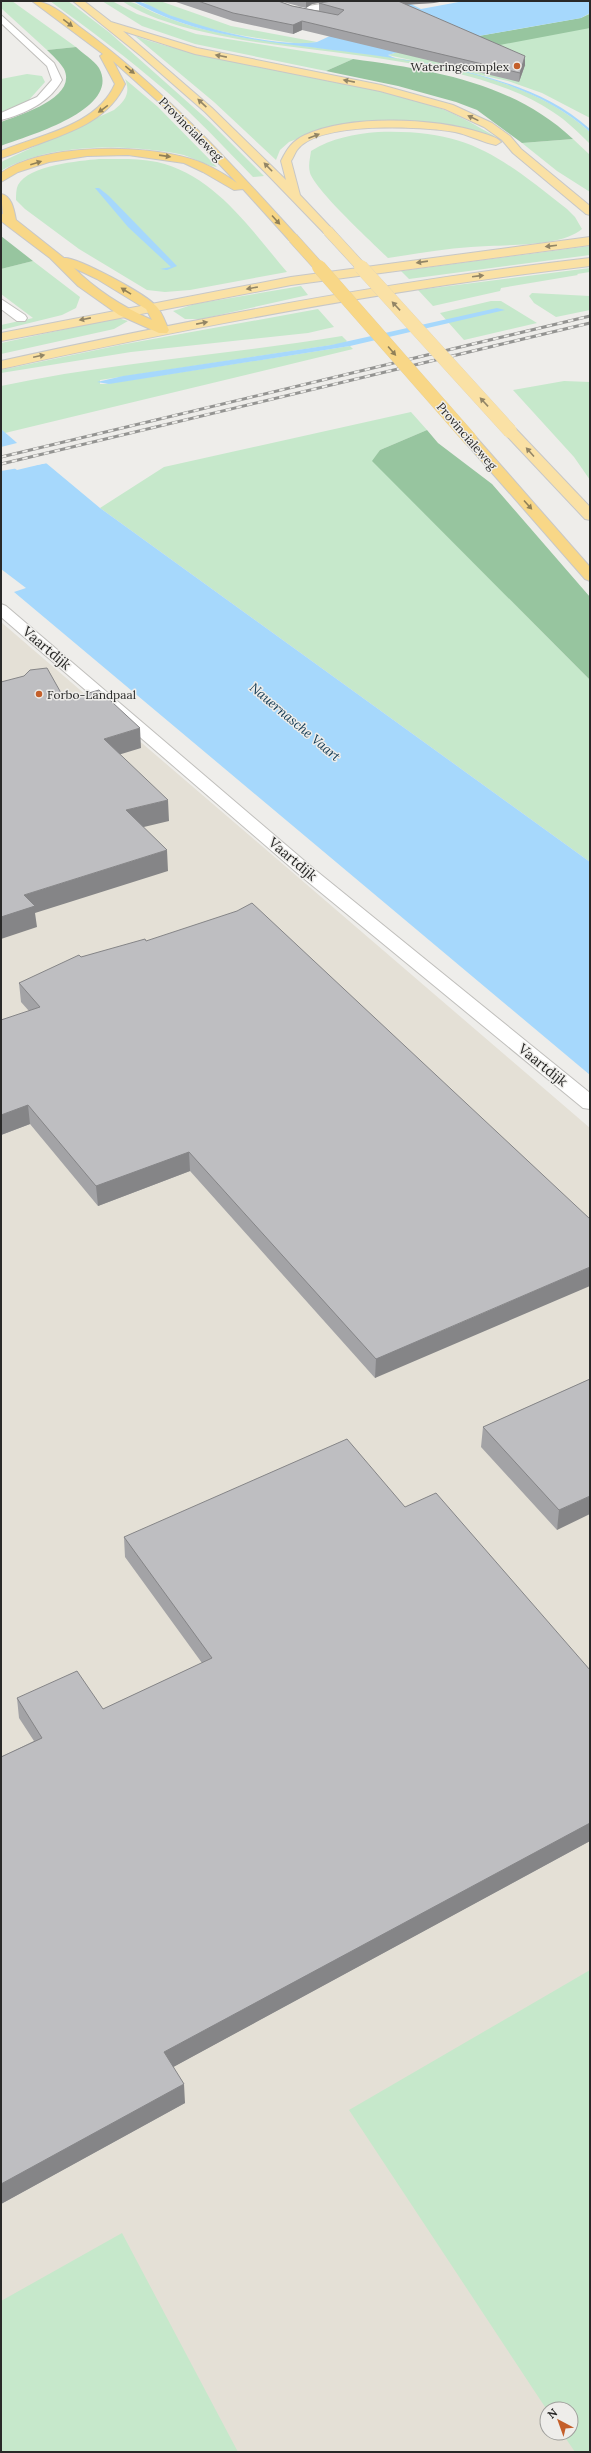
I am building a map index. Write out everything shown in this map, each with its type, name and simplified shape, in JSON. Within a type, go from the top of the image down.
[{"type":"highway","name":"Provincialeweg","points":[[37,1],[132,72],[173,109],[260,201],[590,576]]},
{"type":"highway","points":[[1,155],[85,120],[112,102],[118,94],[120,84],[99,46]]},
{"type":"highway","points":[[1,179],[15,170],[40,161],[67,156],[107,152],[144,153],[171,157],[206,169],[260,201]]},
{"type":"highway","points":[[1,197],[8,206],[5,219],[54,255],[82,283],[123,312],[163,330]]},
{"type":"highway","points":[[54,255],[101,276],[151,306],[163,330]]},
{"type":"main road","name":"Provincialeweg","points":[[78,1],[109,24],[195,97],[295,195],[510,431],[590,516]]},
{"type":"main road","points":[[109,24],[195,51],[420,98],[482,122],[506,138],[517,151],[542,170],[590,212]]},
{"type":"main road","points":[[295,195],[286,161],[287,155],[293,147],[303,141],[332,130],[396,124],[441,127],[467,132],[517,151]]},
{"type":"main road","points":[[542,170],[590,200]]},
{"type":"main road","points":[[1,337],[151,306],[360,271],[590,241]]},
{"type":"main road","points":[[1,365],[163,330],[368,292],[590,262]]},
{"type":"street","points":[[323,16],[291,10],[359,1]]},
{"type":"street","points":[[1,18],[51,65],[57,80],[53,89],[46,96],[1,116]]},
{"type":"street","points":[[1,302],[21,318]]},
{"type":"street","name":"Vaartdijk","points":[[1,609],[308,873],[590,1103]]},
{"type":"shaded area","points":[[1,622],[590,1128],[590,2452],[1,2452]]},
{"type":"green space","points":[[1,1],[12,1],[76,47],[47,50],[1,8]]},
{"type":"green space","points":[[50,1],[68,1],[110,33],[210,122],[264,176],[253,177],[200,122],[166,91],[109,45]]},
{"type":"green space","points":[[102,1],[112,1],[137,14],[196,34],[353,59],[326,71],[195,44],[142,26]]},
{"type":"green space","points":[[122,1],[135,3],[170,19],[208,30],[261,40],[412,61],[462,71],[510,85],[553,105],[590,132],[590,144],[568,123],[553,112],[521,95],[485,81],[445,70],[403,62],[243,40],[212,34],[150,16]]},
{"type":"green space","points":[[141,1],[160,1],[231,26],[317,42],[302,44],[219,31],[178,19]]},
{"type":"green space","name":"Wateringcomplex","points":[[590,13],[590,118],[542,93],[508,81],[388,55],[415,47],[581,18]]},
{"type":"green space","points":[[590,14],[590,28],[484,48],[526,66],[434,44],[581,18]]},
{"type":"green space","points":[[135,36],[210,57],[362,86],[399,96],[452,113],[496,137],[448,125],[328,127],[289,142],[280,150],[276,160],[214,102]]},
{"type":"green space","points":[[76,47],[99,68],[102,83],[97,96],[85,108],[68,119],[31,136],[1,146],[1,122],[33,110],[55,97],[63,89],[66,79],[64,69],[47,50]]},
{"type":"green space","points":[[353,59],[412,68],[470,82],[524,104],[549,120],[573,139],[522,143],[477,110],[456,102],[398,86],[326,71]]},
{"type":"green space","points":[[27,74],[42,76],[45,82],[28,101],[1,112],[1,79]]},
{"type":"green space","points":[[125,79],[158,107],[217,167],[179,154],[135,148],[88,148],[41,155],[20,162],[1,171],[1,163],[3,161],[114,110],[126,96],[127,84]]},
{"type":"green space","points":[[378,132],[409,132],[436,135],[460,141],[481,150],[522,174],[567,209],[575,217],[582,229],[572,235],[545,242],[461,248],[388,258],[322,192],[314,181],[309,167],[311,151],[343,137]]},
{"type":"green space","points":[[573,139],[590,155],[590,192],[557,171],[522,143]]},
{"type":"green space","points":[[99,159],[136,159],[157,162],[178,169],[197,179],[214,191],[230,206],[287,272],[190,290],[165,292],[147,290],[79,249],[25,209],[16,200],[16,190],[18,185],[24,178],[32,173],[55,165]]},
{"type":"green space","points":[[1,236],[33,261],[1,269]]},
{"type":"green space","points":[[590,246],[590,255],[409,279],[401,271]]},
{"type":"green space","points":[[33,261],[80,297],[76,308],[62,315],[1,330],[1,325],[33,318],[1,294],[1,269]]},
{"type":"green space","points":[[590,268],[590,272],[577,274],[578,275],[501,288],[500,291],[433,306],[418,290]]},
{"type":"green space","points":[[301,286],[308,295],[201,319],[185,319],[173,311],[195,304]]},
{"type":"green space","points":[[532,293],[590,296],[590,310],[556,317],[534,303],[529,296]]},
{"type":"green space","points":[[491,301],[501,301],[537,323],[464,340],[440,313]]},
{"type":"green space","points":[[318,309],[334,327],[308,333],[131,352],[1,373],[1,370],[120,345]]},
{"type":"green space","points":[[118,318],[128,321],[114,329],[1,354],[1,343]]},
{"type":"green space","points":[[342,336],[347,341],[345,343],[100,380],[100,384],[105,384],[350,346],[353,349],[5,433],[1,429],[1,386],[86,371]]},
{"type":"green space","points":[[564,381],[590,382],[590,480],[574,457],[513,390]]},
{"type":"green space","points":[[411,412],[427,430],[380,450],[373,461],[590,680],[590,862],[100,508],[164,467]]},
{"type":"green space","points":[[427,430],[438,443],[492,484],[590,597],[590,680],[372,461],[380,450]]},
{"type":"green space","points":[[590,1970],[590,2452],[575,2452],[567,2441],[579,2441],[579,2401],[541,2401],[349,2110]]},
{"type":"green space","points":[[122,2233],[238,2452],[1,2452],[1,2301]]},
{"type":"water","points":[[133,1],[144,3],[175,17],[245,37],[301,43],[317,42],[405,1],[421,9],[464,1],[590,1],[590,13],[581,18],[415,47],[388,55],[398,59],[271,42],[217,33],[166,17]]},
{"type":"water","points":[[446,68],[498,80],[537,95],[555,104],[573,116],[590,129],[590,132],[558,108],[521,90],[481,76]]},
{"type":"water","points":[[95,188],[99,188],[109,196],[177,266],[167,270],[160,269],[171,267],[128,227]]},
{"type":"water","points":[[497,308],[505,310],[350,346],[109,384],[97,382],[123,376],[331,345]]},
{"type":"water","points":[[1,429],[16,442],[17,443],[1,447]]},
{"type":"water","name":"Nauernasche Vaart","points":[[1,458],[17,470],[46,463],[100,508],[590,862],[590,1075],[14,592],[26,588],[1,569]]},
{"type":"pier","points":[[1,456],[18,468],[45,461],[48,463],[1,471]]},
{"type":"building","points":[[198,1],[278,1],[292,6],[338,15],[344,10],[319,3],[332,1],[398,1],[525,56],[520,73],[302,21],[293,25],[233,13]]},
{"type":"building","points":[[47,668],[65,700],[99,690],[140,728],[104,739],[168,800],[126,810],[167,850],[24,895],[35,906],[1,917],[1,682],[24,676],[30,670]]},
{"type":"building","points":[[252,903],[590,1219],[590,1267],[376,1359],[189,1152],[96,1186],[28,1105],[1,1115],[1,1020],[40,1007],[19,983],[79,955],[81,957],[145,939],[146,941],[237,911]]},
{"type":"building","points":[[590,1379],[590,1496],[559,1510],[483,1427]]},
{"type":"building","points":[[347,1439],[405,1507],[436,1493],[590,1670],[590,1823],[164,2052],[184,2084],[1,2184],[1,1757],[42,1738],[17,1698],[77,1671],[103,1709],[212,1658],[124,1537]]},
{"type":"railway","points":[[1,457],[590,316]]},
{"type":"railway","points":[[1,464],[590,323]]},
{"type":"place","name":"Wateringcomplex","points":[[517,66]]},
{"type":"place","name":"Forbo-Landpaal","points":[[39,694]]}]
